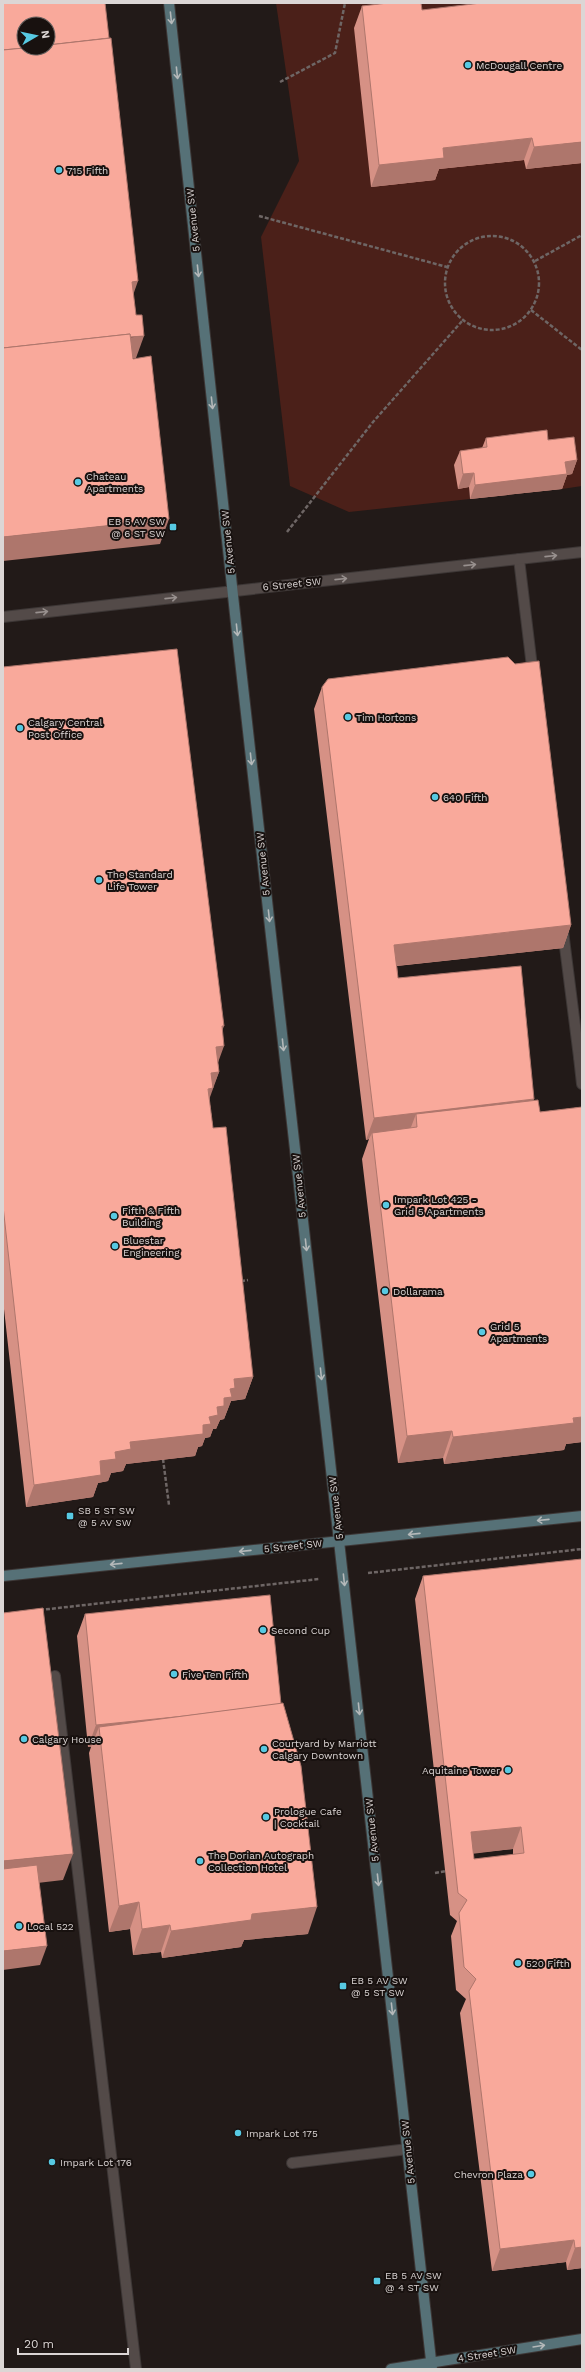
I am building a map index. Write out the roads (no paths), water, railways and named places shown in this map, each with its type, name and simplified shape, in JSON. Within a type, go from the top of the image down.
[{"type":"main road","name":"5 Avenue SW","points":[[169,3],[233,591],[432,2366]]},
{"type":"main road","name":"5 Street SW","points":[[3,1576],[582,1516]]},
{"type":"main road","name":"4 Street SW","points":[[391,2369],[432,2366],[582,2339]]},
{"type":"street","name":"6 Street SW","points":[[3,617],[582,552]]},
{"type":"street","points":[[519,559],[534,682]]},
{"type":"street","points":[[562,922],[580,1057],[582,1084]]},
{"type":"street","points":[[55,1676],[136,2369]]},
{"type":"street","points":[[292,2163],[408,2149]]},
{"type":"place","name":"McDougall Centre","points":[[468,65]]},
{"type":"place","name":"715 Fifth","points":[[59,170]]},
{"type":"place","name":"Chateau Apartments","points":[[78,482]]},
{"type":"place","name":"EB 5 AV SW @ 6 ST SW","points":[[173,527]]},
{"type":"place","name":"Tim Hortons","points":[[348,717]]},
{"type":"place","name":"Calgary Central Post Office","points":[[20,728]]},
{"type":"place","name":"640 Fifth","points":[[435,797]]},
{"type":"place","name":"The Standard Life Tower","points":[[99,880]]},
{"type":"place","name":"Impark Lot 425 - Grid 5 Apartments","points":[[386,1205]]},
{"type":"place","name":"Fifth & Fifth Building","points":[[114,1216]]},
{"type":"place","name":"Bluestar Engineering","points":[[115,1246]]},
{"type":"place","name":"Dollarama","points":[[385,1291]]},
{"type":"place","name":"Grid 5 Apartments","points":[[482,1332]]},
{"type":"place","name":"SB 5 ST SW @ 5 AV SW","points":[[70,1516]]},
{"type":"place","name":"Second Cup","points":[[263,1630]]},
{"type":"place","name":"Five Ten Fifth","points":[[174,1674]]},
{"type":"place","name":"Calgary House","points":[[24,1739]]},
{"type":"place","name":"Courtyard by Marriott Calgary Downtown","points":[[264,1749]]},
{"type":"place","name":"Aquitaine Tower","points":[[508,1770]]},
{"type":"place","name":"Prologue Cafe | Cocktail","points":[[266,1817]]},
{"type":"place","name":"The Dorian Autograph Collection Hotel","points":[[200,1861]]},
{"type":"place","name":"Local 522","points":[[19,1926]]},
{"type":"place","name":"520 Fifth","points":[[518,1963]]},
{"type":"place","name":"EB 5 AV SW @ 5 ST SW","points":[[343,1986]]},
{"type":"place","name":"Impark Lot 175","points":[[238,2133]]},
{"type":"place","name":"Impark Lot 176","points":[[52,2162]]},
{"type":"place","name":"Chevron Plaza","points":[[531,2174]]},
{"type":"place","name":"EB 5 AV SW @ 4 ST SW","points":[[377,2281]]}]
